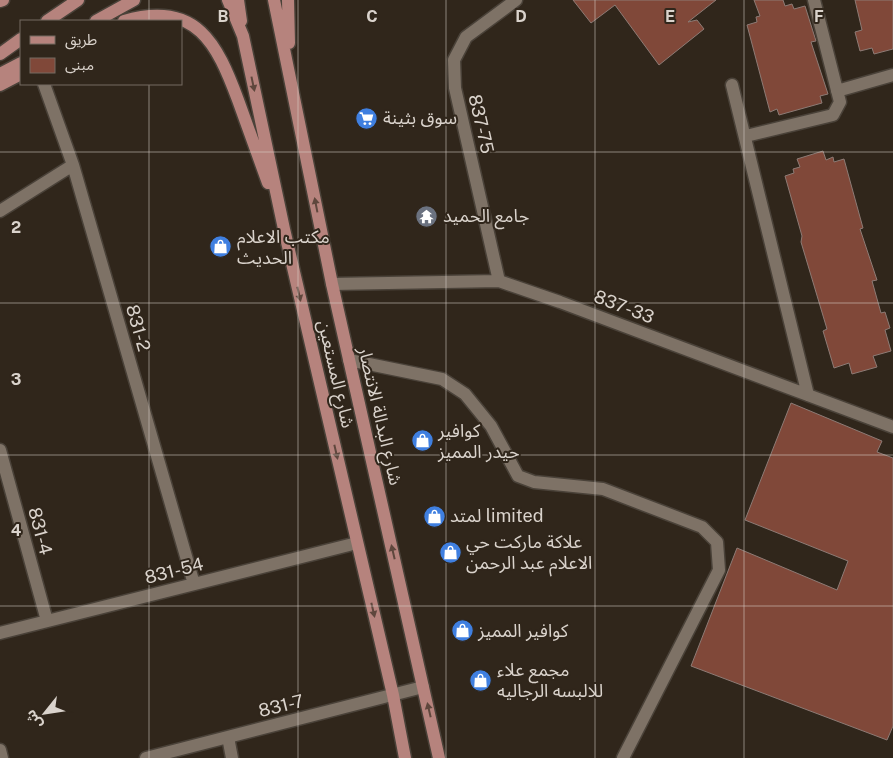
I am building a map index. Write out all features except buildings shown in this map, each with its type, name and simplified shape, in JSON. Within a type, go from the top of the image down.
[{"type":"main road","points":[[48,20],[78,0]]},
{"type":"main road","points":[[98,20],[134,0]]},
{"type":"main road","name":"شارع المستعين","points":[[228,0],[243,36],[284,229],[393,695],[405,758]]},
{"type":"main road","points":[[238,0],[243,36]]},
{"type":"main road","points":[[274,0],[292,80]]},
{"type":"main road","points":[[288,0],[292,80]]},
{"type":"main road","points":[[127,20],[155,11],[181,12],[192,17],[208,34],[222,58],[284,229]]},
{"type":"main road","points":[[0,54],[20,40]]},
{"type":"main road","points":[[0,74],[20,64]]},
{"type":"main road","points":[[0,85],[20,75]]},
{"type":"main road","name":"شارع البدالة الانتصار","points":[[292,80],[332,284],[439,758]]},
{"type":"street","name":"837-75","points":[[499,281],[455,88],[454,60],[466,37],[516,0]]},
{"type":"street","points":[[746,136],[833,115],[840,102],[814,0]]},
{"type":"street","points":[[837,91],[893,75]]},
{"type":"street","name":"831-2","points":[[44,85],[73,165],[194,584]]},
{"type":"street","points":[[732,85],[808,395]]},
{"type":"street","points":[[0,211],[73,165]]},
{"type":"street","name":"837-33","points":[[332,284],[499,281],[560,302],[893,427]]},
{"type":"street","points":[[350,360],[442,379],[465,394],[491,426],[518,476],[534,482],[603,489],[702,527],[717,542],[720,570],[623,758]]},
{"type":"street","name":"831-4","points":[[0,450],[3,470],[47,621]]},
{"type":"street","name":"831-54","points":[[0,633],[357,543]]},
{"type":"street","name":"831-7","points":[[146,758],[423,687]]},
{"type":"street","points":[[228,737],[232,758]]},
{"type":"street","points":[[0,750],[2,758]]},
{"type":"place","name":"سوق بثينة","points":[[367,118]]},
{"type":"place","name":"جامع الحميد","points":[[427,216]]},
{"type":"place","name":"مكتب الاعلام الحديث","points":[[221,247]]},
{"type":"place","name":"كوافير حيدر المميز","points":[[422,441]]},
{"type":"place","name":"لمتد limited","points":[[434,516]]},
{"type":"place","name":"علاكة ماركت حي الاعلام عبد الرحمن","points":[[450,552]]},
{"type":"place","name":"كوافير المميز","points":[[462,631]]},
{"type":"place","name":"مجمع علاء للالبسه الرجاليه","points":[[481,680]]}]
